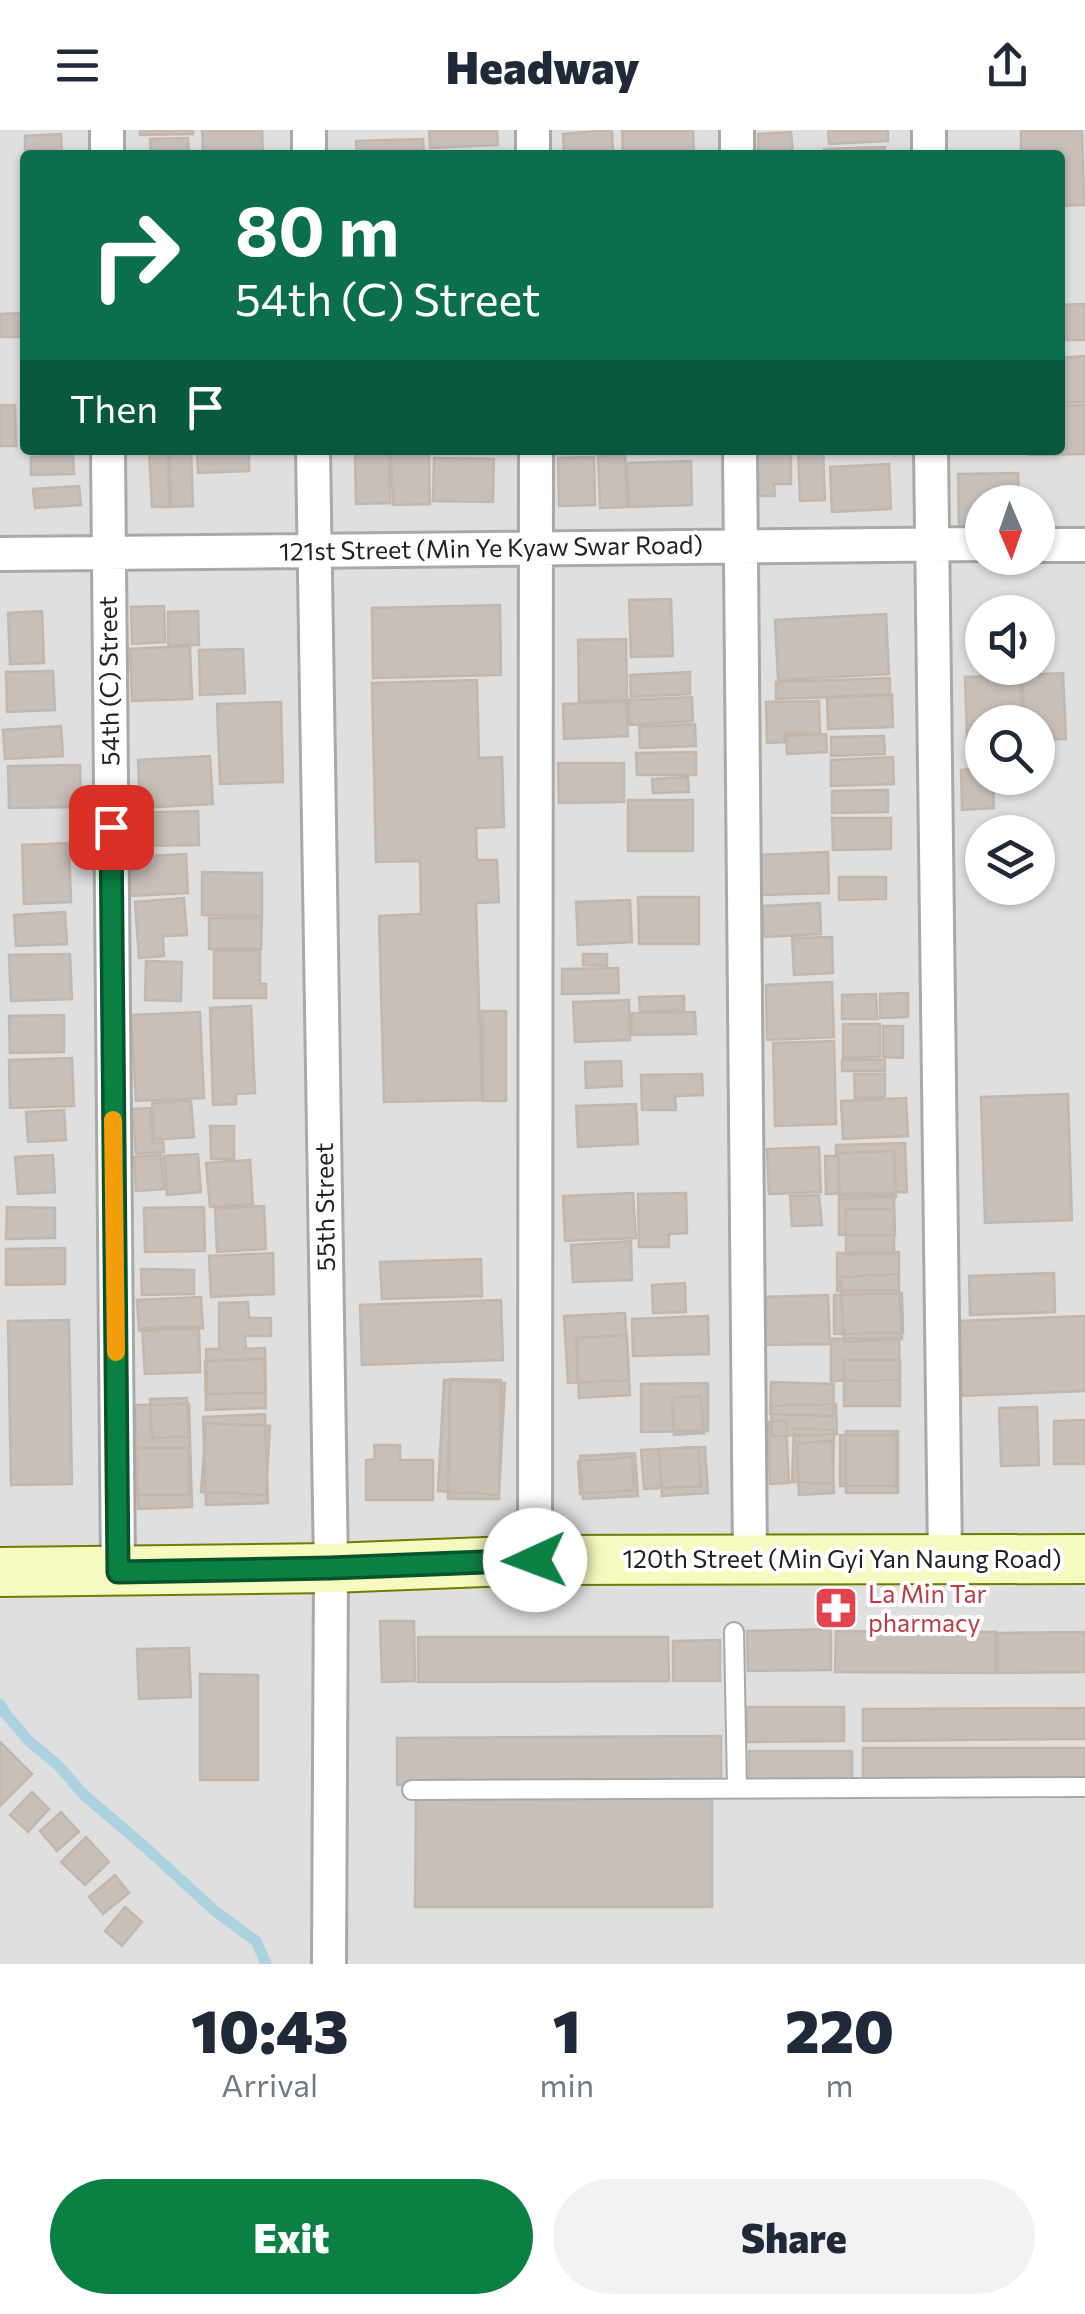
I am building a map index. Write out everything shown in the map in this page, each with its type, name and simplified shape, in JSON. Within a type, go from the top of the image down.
[{"type":"main road","name":"120th Street (Min Gyi Yan Naung Road)","points":[[0,1572],[330,1568],[535,1560],[1085,1559]]},
{"type":"street","name":"54th (C) Street","points":[[108,455],[118,1572]]},
{"type":"street","name":"55th Street","points":[[313,455],[330,1568],[328,1962]]},
{"type":"street","points":[[535,1560],[536,455]]},
{"type":"street","points":[[740,455],[750,1558]]},
{"type":"street","points":[[930,455],[945,1558]]},
{"type":"street","name":"121st Street (Min Ye Kyaw Swar Road)","points":[[0,554],[965,544]]},
{"type":"street","points":[[1055,544],[1085,545]]},
{"type":"lane","points":[[734,1632],[737,1787]]},
{"type":"lane","points":[[412,1790],[1085,1787]]},
{"type":"shaded area","points":[[0,130],[1085,130],[1085,1964],[0,1964]]},
{"type":"building","points":[[140,130],[193,130],[193,134],[140,135]]},
{"type":"building","points":[[202,130],[262,130],[263,150],[203,150]]},
{"type":"building","points":[[429,130],[497,130],[498,145],[430,148]]},
{"type":"building","points":[[612,130],[613,150],[564,150],[563,134]]},
{"type":"building","points":[[622,130],[693,130],[694,150],[623,150]]},
{"type":"building","points":[[828,130],[888,130],[888,141],[829,144]]},
{"type":"building","points":[[1021,130],[1082,130],[1084,205],[1065,206],[1065,150],[1021,150]]},
{"type":"building","points":[[791,132],[793,150],[758,150],[758,134]]},
{"type":"building","points":[[61,134],[62,150],[25,150],[25,136]]},
{"type":"building","points":[[188,138],[189,150],[151,150],[150,139]]},
{"type":"building","points":[[423,139],[424,150],[357,150],[356,141]]},
{"type":"building","points":[[885,147],[885,150],[824,149]]},
{"type":"building","points":[[1085,304],[1085,340],[1065,340],[1065,305]]},
{"type":"building","points":[[20,313],[20,337],[0,337],[0,314]]},
{"type":"building","points":[[1085,356],[1085,402],[1065,403],[1065,358]]},
{"type":"building","points":[[0,405],[15,405],[16,446],[0,446]]},
{"type":"building","points":[[1085,405],[1085,454],[1065,454],[1065,406]]},
{"type":"building","points":[[73,455],[74,474],[31,475],[31,457]]},
{"type":"building","points":[[149,455],[167,455],[170,507],[152,507]]},
{"type":"building","points":[[169,455],[191,455],[193,506],[171,507]]},
{"type":"building","points":[[197,455],[249,455],[249,471],[198,473]]},
{"type":"building","points":[[355,455],[389,455],[390,503],[356,504]]},
{"type":"building","points":[[391,455],[429,455],[430,504],[393,505]]},
{"type":"building","points":[[625,455],[627,507],[600,508],[598,456]]},
{"type":"building","points":[[757,455],[791,455],[791,484],[774,484],[775,496],[757,496]]},
{"type":"building","points":[[798,455],[823,455],[825,500],[800,501]]},
{"type":"building","points":[[594,457],[595,505],[559,506],[558,458]]},
{"type":"building","points":[[434,458],[494,459],[493,502],[433,501]]},
{"type":"building","points":[[691,461],[692,505],[629,507],[627,463]]},
{"type":"building","points":[[889,464],[891,509],[832,512],[830,467]]},
{"type":"building","points":[[1018,473],[1018,485],[965,485],[965,531],[959,531],[958,474]]},
{"type":"building","points":[[79,486],[81,505],[35,508],[33,489]]},
{"type":"building","points":[[671,599],[673,656],[631,657],[629,600]]},
{"type":"building","points":[[500,605],[501,675],[373,678],[372,608]]},
{"type":"building","points":[[164,606],[165,642],[132,644],[131,607]]},
{"type":"building","points":[[42,611],[44,663],[10,664],[8,613]]},
{"type":"building","points":[[198,611],[199,645],[168,645],[168,612]]},
{"type":"building","points":[[886,614],[889,674],[778,680],[775,620]]},
{"type":"building","points":[[626,639],[627,700],[579,701],[578,640]]},
{"type":"building","points":[[190,646],[192,699],[132,701],[130,649]]},
{"type":"building","points":[[243,649],[245,693],[200,695],[199,650]]},
{"type":"building","points":[[53,671],[55,710],[7,712],[6,672]]},
{"type":"building","points":[[690,672],[690,694],[631,697],[630,675]]},
{"type":"building","points":[[1055,673],[1063,673],[1066,739],[1055,739],[1055,705],[1024,705],[1023,685],[1055,685]]},
{"type":"building","points":[[890,678],[890,695],[776,699],[776,682]]},
{"type":"building","points":[[477,680],[479,758],[502,757],[504,827],[476,828],[477,860],[497,860],[499,902],[476,903],[482,1100],[384,1102],[379,916],[421,914],[420,861],[376,862],[372,683]]},
{"type":"building","points":[[965,685],[1020,685],[1021,705],[966,705]]},
{"type":"building","points":[[892,694],[893,727],[828,729],[827,697]]},
{"type":"building","points":[[692,697],[693,721],[630,725],[628,700]]},
{"type":"building","points":[[626,701],[628,736],[564,739],[563,704]]},
{"type":"building","points":[[819,701],[820,734],[784,734],[785,742],[767,743],[766,702]]},
{"type":"building","points":[[281,702],[283,782],[220,784],[217,704]]},
{"type":"building","points":[[695,724],[696,746],[640,748],[639,727]]},
{"type":"building","points":[[61,726],[63,756],[5,759],[3,730]]},
{"type":"building","points":[[826,734],[827,752],[787,754],[786,736]]},
{"type":"building","points":[[884,736],[885,754],[831,756],[831,737]]},
{"type":"building","points":[[696,752],[696,775],[637,775],[636,753]]},
{"type":"building","points":[[210,756],[213,804],[140,808],[138,760]]},
{"type":"building","points":[[893,757],[894,784],[831,786],[831,760]]},
{"type":"building","points":[[558,763],[624,763],[624,802],[559,803]]},
{"type":"building","points":[[80,765],[81,807],[9,808],[8,766]]},
{"type":"building","points":[[961,770],[965,770],[965,795],[994,795],[994,808],[962,810]]},
{"type":"building","points":[[688,777],[689,792],[653,793],[652,779]]},
{"type":"building","points":[[888,790],[888,812],[832,813],[832,791]]},
{"type":"building","points":[[628,800],[693,800],[693,851],[628,851]]},
{"type":"building","points":[[198,811],[199,845],[133,846],[132,813]]},
{"type":"building","points":[[832,818],[891,818],[891,849],[833,850]]},
{"type":"building","points":[[69,843],[71,902],[24,904],[22,845]]},
{"type":"building","points":[[828,852],[829,893],[760,895],[758,855]]},
{"type":"building","points":[[186,854],[188,893],[131,896],[129,857]]},
{"type":"building","points":[[202,872],[262,873],[262,916],[202,915]]},
{"type":"building","points":[[839,877],[886,877],[886,899],[839,900]]},
{"type":"building","points":[[638,897],[699,897],[699,944],[639,944]]},
{"type":"building","points":[[184,898],[187,935],[163,936],[164,956],[139,958],[135,902]]},
{"type":"building","points":[[630,900],[632,942],[578,945],[576,902]]},
{"type":"building","points":[[820,903],[821,934],[764,937],[763,906]]},
{"type":"building","points":[[65,912],[67,944],[16,946],[14,915]]},
{"type":"building","points":[[209,918],[262,918],[261,949],[209,949]]},
{"type":"building","points":[[832,937],[833,973],[794,975],[792,938]]},
{"type":"building","points":[[214,950],[260,950],[260,984],[266,984],[266,998],[214,998]]},
{"type":"building","points":[[70,954],[72,999],[11,1001],[9,955]]},
{"type":"building","points":[[583,954],[607,954],[607,966],[583,965]]},
{"type":"building","points":[[146,961],[182,962],[181,1001],[145,1000]]},
{"type":"building","points":[[618,968],[619,993],[562,994],[562,969]]},
{"type":"building","points":[[832,982],[834,1037],[767,1040],[766,985]]},
{"type":"building","points":[[908,993],[908,1017],[880,1018],[880,994]]},
{"type":"building","points":[[876,994],[877,1019],[842,1019],[842,995]]},
{"type":"building","points":[[684,996],[684,1010],[640,1011],[639,997]]},
{"type":"building","points":[[629,1000],[630,1040],[575,1042],[573,1002]]},
{"type":"building","points":[[251,1006],[255,1093],[236,1094],[236,1104],[213,1105],[210,1008]]},
{"type":"building","points":[[482,1011],[506,1011],[506,1101],[483,1101]]},
{"type":"building","points":[[200,1012],[204,1098],[136,1101],[131,1015]]},
{"type":"building","points":[[695,1012],[696,1034],[632,1035],[632,1013]]},
{"type":"building","points":[[64,1015],[64,1052],[10,1053],[9,1016]]},
{"type":"building","points":[[843,1024],[880,1024],[880,1057],[843,1058]]},
{"type":"building","points":[[883,1026],[903,1026],[903,1058],[883,1057]]},
{"type":"building","points":[[834,1041],[836,1124],[775,1126],[773,1043]]},
{"type":"building","points":[[72,1058],[74,1106],[10,1108],[9,1060]]},
{"type":"building","points":[[842,1060],[885,1060],[885,1071],[842,1071]]},
{"type":"building","points":[[621,1061],[622,1086],[586,1088],[585,1062]]},
{"type":"building","points":[[702,1074],[703,1095],[675,1096],[676,1110],[642,1110],[641,1075]]},
{"type":"building","points":[[854,1074],[885,1074],[885,1097],[855,1098]]},
{"type":"building","points":[[1068,1094],[1072,1220],[985,1223],[981,1097]]},
{"type":"building","points":[[906,1098],[908,1136],[843,1139],[841,1101]]},
{"type":"building","points":[[191,1101],[194,1137],[154,1140],[152,1103]]},
{"type":"building","points":[[636,1104],[638,1144],[578,1147],[576,1106]]},
{"type":"building","points":[[150,1108],[153,1143],[163,1142],[164,1152],[136,1154],[132,1109]]},
{"type":"building","points":[[64,1110],[66,1140],[28,1142],[26,1112]]},
{"type":"building","points":[[210,1126],[234,1126],[234,1159],[211,1159]]},
{"type":"building","points":[[905,1143],[907,1192],[826,1194],[825,1156],[836,1156],[836,1145]]},
{"type":"building","points":[[819,1147],[821,1192],[769,1194],[767,1149]]},
{"type":"building","points":[[894,1151],[896,1197],[840,1199],[838,1153]]},
{"type":"building","points":[[198,1154],[201,1192],[167,1195],[164,1156]]},
{"type":"building","points":[[53,1155],[55,1192],[18,1194],[15,1157]]},
{"type":"building","points":[[161,1155],[164,1189],[136,1191],[134,1157]]},
{"type":"building","points":[[250,1160],[253,1204],[210,1207],[206,1163]]},
{"type":"building","points":[[633,1193],[636,1238],[565,1241],[563,1196]]},
{"type":"building","points":[[686,1193],[687,1233],[669,1234],[669,1247],[639,1247],[638,1194]]},
{"type":"building","points":[[819,1195],[822,1225],[792,1226],[790,1196]]},
{"type":"building","points":[[839,1195],[894,1195],[895,1235],[839,1235]]},
{"type":"building","points":[[264,1206],[266,1249],[217,1252],[215,1209]]},
{"type":"building","points":[[7,1207],[55,1208],[55,1238],[6,1239]]},
{"type":"building","points":[[204,1207],[205,1251],[145,1252],[144,1208]]},
{"type":"building","points":[[846,1209],[894,1209],[894,1254],[846,1254]]},
{"type":"building","points":[[631,1241],[632,1280],[573,1282],[571,1245]]},
{"type":"building","points":[[65,1248],[65,1284],[6,1285],[6,1249]]},
{"type":"building","points":[[899,1252],[899,1290],[837,1291],[837,1253]]},
{"type":"building","points":[[273,1253],[274,1294],[211,1297],[209,1256]]},
{"type":"building","points":[[481,1259],[482,1296],[382,1299],[380,1262]]},
{"type":"building","points":[[141,1269],[194,1270],[194,1294],[142,1295]]},
{"type":"building","points":[[1054,1273],[1055,1312],[970,1315],[969,1276]]},
{"type":"building","points":[[898,1274],[902,1339],[844,1342],[840,1277]]},
{"type":"building","points":[[685,1283],[686,1312],[653,1313],[652,1285]]},
{"type":"building","points":[[902,1293],[903,1333],[834,1334],[834,1295]]},
{"type":"building","points":[[828,1295],[830,1344],[763,1345],[761,1297]]},
{"type":"building","points":[[201,1297],[203,1328],[139,1331],[137,1300]]},
{"type":"building","points":[[501,1300],[503,1360],[362,1365],[360,1305]]},
{"type":"building","points":[[248,1302],[249,1318],[271,1318],[271,1336],[245,1336],[246,1349],[265,1348],[266,1393],[207,1394],[206,1349],[219,1349],[219,1303]]},
{"type":"building","points":[[625,1313],[629,1380],[568,1383],[564,1316]]},
{"type":"building","points":[[708,1316],[709,1354],[633,1356],[632,1319]]},
{"type":"building","points":[[1085,1316],[1085,1391],[962,1396],[959,1321]]},
{"type":"building","points":[[69,1320],[72,1484],[11,1485],[8,1321]]},
{"type":"building","points":[[199,1326],[200,1372],[145,1374],[142,1328]]},
{"type":"building","points":[[627,1335],[630,1395],[579,1398],[576,1338]]},
{"type":"building","points":[[899,1338],[900,1380],[831,1381],[831,1339]]},
{"type":"building","points":[[264,1359],[266,1408],[206,1410],[205,1361]]},
{"type":"building","points":[[844,1360],[900,1360],[900,1406],[844,1406]]},
{"type":"building","points":[[450,1379],[501,1380],[499,1499],[448,1499]]},
{"type":"building","points":[[444,1380],[505,1383],[499,1495],[438,1491]]},
{"type":"building","points":[[771,1382],[834,1384],[833,1416],[770,1414]]},
{"type":"building","points":[[708,1383],[708,1431],[641,1432],[641,1384]]},
{"type":"building","points":[[701,1396],[704,1433],[674,1435],[672,1398]]},
{"type":"building","points":[[187,1398],[189,1437],[152,1438],[150,1399]]},
{"type":"building","points":[[189,1404],[192,1507],[138,1509],[135,1405]]},
{"type":"building","points":[[836,1404],[837,1434],[772,1436],[771,1406]]},
{"type":"building","points":[[1037,1407],[1039,1465],[1001,1466],[999,1408]]},
{"type":"building","points":[[265,1414],[268,1503],[206,1505],[203,1417]]},
{"type":"building","points":[[1085,1420],[1085,1464],[1054,1464],[1054,1421]]},
{"type":"building","points":[[786,1421],[789,1483],[770,1484],[768,1422]]},
{"type":"building","points":[[206,1423],[270,1426],[266,1495],[201,1492]]},
{"type":"building","points":[[794,1429],[834,1430],[833,1483],[792,1482]]},
{"type":"building","points":[[846,1431],[898,1431],[898,1493],[846,1493]]},
{"type":"building","points":[[840,1435],[896,1435],[896,1486],[840,1486]]},
{"type":"building","points":[[832,1441],[834,1493],[799,1495],[797,1443]]},
{"type":"building","points":[[374,1445],[400,1445],[400,1460],[433,1460],[433,1500],[366,1500],[366,1460],[375,1459]]},
{"type":"building","points":[[698,1447],[701,1486],[644,1489],[641,1450]]},
{"type":"building","points":[[705,1447],[708,1493],[662,1496],[659,1449]]},
{"type":"building","points":[[132,1448],[189,1448],[189,1495],[132,1495]]},
{"type":"building","points":[[635,1453],[638,1496],[583,1499],[580,1456]]},
{"type":"building","points":[[632,1457],[634,1490],[580,1494],[578,1461]]},
{"type":"building","points":[[380,1621],[414,1621],[415,1681],[382,1682]]},
{"type":"building","points":[[831,1629],[831,1670],[748,1671],[747,1631]]},
{"type":"building","points":[[836,1631],[996,1632],[996,1673],[835,1672]]},
{"type":"building","points":[[1085,1632],[1085,1672],[997,1673],[997,1633]]},
{"type":"building","points":[[418,1637],[668,1637],[669,1681],[418,1682]]},
{"type":"building","points":[[720,1640],[720,1681],[673,1681],[673,1641]]},
{"type":"building","points":[[189,1648],[191,1697],[139,1699],[137,1649]]},
{"type":"building","points":[[200,1674],[258,1675],[258,1780],[200,1780]]},
{"type":"building","points":[[747,1707],[844,1707],[844,1741],[747,1742]]},
{"type":"building","points":[[1085,1708],[1085,1739],[863,1741],[863,1709]]},
{"type":"building","points":[[721,1736],[721,1783],[397,1785],[397,1738]]},
{"type":"building","points":[[0,1742],[32,1774],[0,1806]]},
{"type":"building","points":[[863,1748],[1085,1748],[1085,1779],[863,1780]]},
{"type":"building","points":[[749,1751],[852,1751],[852,1780],[749,1781]]},
{"type":"building","points":[[32,1792],[49,1809],[28,1832],[10,1815]]},
{"type":"building","points":[[416,1798],[712,1799],[712,1907],[415,1907]]},
{"type":"building","points":[[61,1812],[79,1832],[57,1851],[40,1831]]},
{"type":"building","points":[[86,1837],[109,1862],[85,1885],[61,1862]]},
{"type":"building","points":[[115,1875],[129,1893],[103,1914],[89,1897]]},
{"type":"building","points":[[125,1907],[142,1922],[122,1946],[105,1931]]},
{"type":"waterway","points":[[0,1704],[29,1741],[59,1766],[83,1794],[215,1911],[256,1941],[266,1964]]},
{"type":"slow traffic","points":[[113,1120],[116,1352]]},
{"type":"place","name":"La Min Tar pharmacy","points":[[836,1608]]},
{"type":"route","points":[[111,827],[118,1572],[535,1560]]}]
